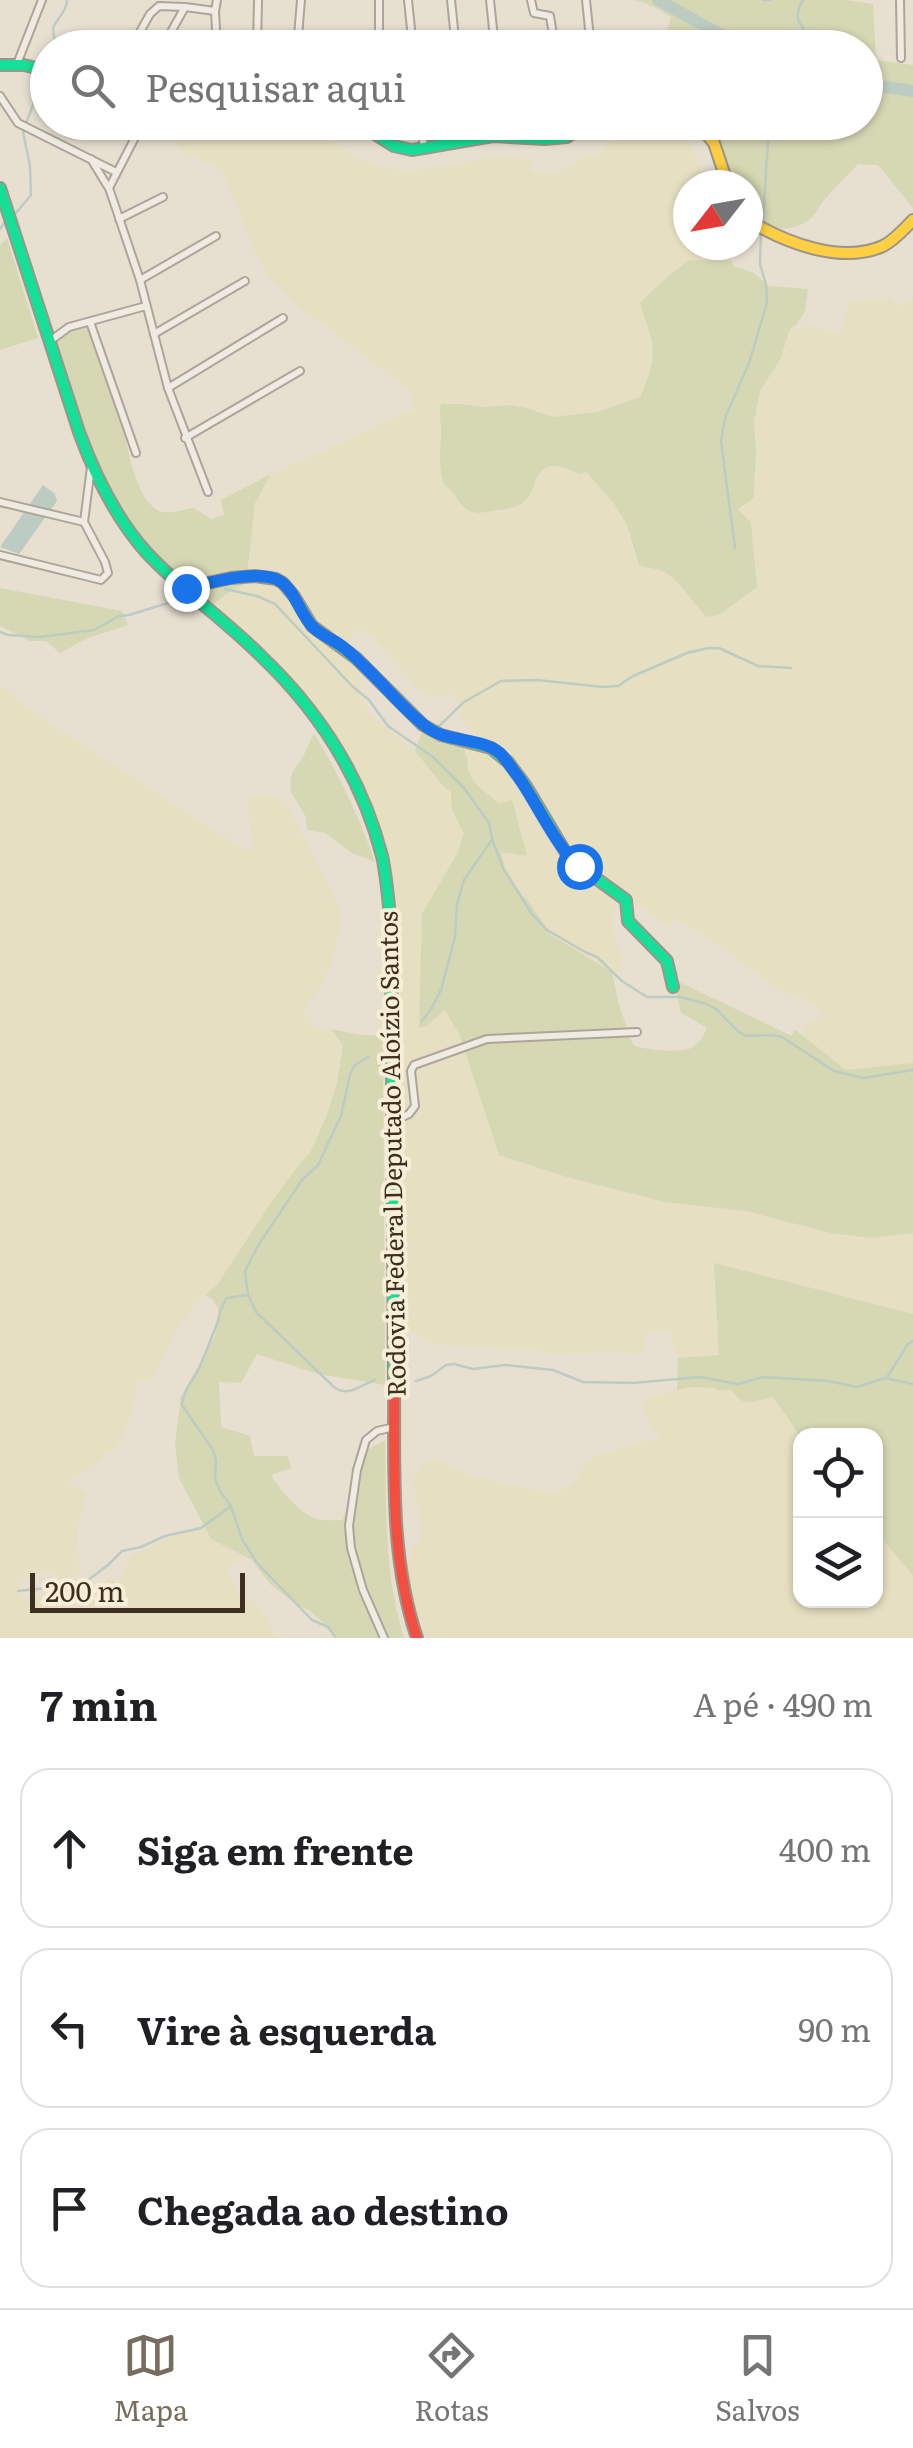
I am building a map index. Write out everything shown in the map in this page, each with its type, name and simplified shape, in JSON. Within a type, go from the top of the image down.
[{"type":"main road","points":[[385,140],[402,148],[424,150],[467,140]]},
{"type":"main road","points":[[713,140],[724,170]]},
{"type":"main road","name":"Rodovia Federal Deputado Aloízio Santos","points":[[1,193],[91,465],[121,520],[136,540],[251,646],[314,712],[342,752],[364,796],[383,858],[391,924],[397,1557],[405,1604],[417,1638]]},
{"type":"main road","points":[[763,228],[836,252],[872,250],[888,244],[913,220]]},
{"type":"main road","points":[[186,588],[255,577],[280,580],[308,622],[364,665],[404,709],[428,728],[500,753],[570,858],[626,900],[628,921],[668,961],[673,987]]},
{"type":"street","points":[[6,64],[42,0]]},
{"type":"street","points":[[216,30],[217,0]]},
{"type":"street","points":[[257,30],[258,0]]},
{"type":"street","points":[[298,30],[301,0]]},
{"type":"street","points":[[379,0],[379,30]]},
{"type":"street","points":[[408,0],[411,30]]},
{"type":"street","points":[[451,0],[454,30]]},
{"type":"street","points":[[490,0],[493,30]]},
{"type":"street","points":[[531,0],[535,14],[550,18],[552,30]]},
{"type":"street","points":[[586,0],[589,30]]},
{"type":"street","points":[[900,0],[901,58]]},
{"type":"street","points":[[142,30],[154,9],[164,5],[214,11]]},
{"type":"street","points":[[172,30],[185,7]]},
{"type":"street","points":[[0,96],[16,120],[30,129]]},
{"type":"street","points":[[55,140],[116,172]]},
{"type":"street","points":[[109,188],[131,140]]},
{"type":"street","points":[[423,140],[424,150]]},
{"type":"street","points":[[90,157],[109,188],[140,280],[168,388],[208,492]]},
{"type":"street","points":[[119,219],[163,198]]},
{"type":"street","points":[[140,280],[216,236]]},
{"type":"street","points":[[154,334],[246,281]]},
{"type":"street","points":[[49,342],[69,327],[146,306]]},
{"type":"street","points":[[168,388],[283,318]]},
{"type":"street","points":[[90,322],[136,454]]},
{"type":"street","points":[[185,438],[300,372]]},
{"type":"street","points":[[0,556],[101,580],[108,573],[84,522],[91,465]]},
{"type":"street","points":[[0,502],[84,522]]},
{"type":"street","points":[[391,1122],[409,1114],[414,1106],[414,1066],[471,1043],[498,1037],[636,1032]]},
{"type":"street","points":[[384,1638],[363,1590],[348,1526],[356,1470],[366,1440],[377,1431],[394,1428]]},
{"type":"shaded area","points":[[175,140],[331,140],[369,163],[393,169],[414,170],[490,155],[529,160],[532,173],[568,168],[589,154],[597,157],[612,140],[688,140],[700,170],[673,170],[673,260],[703,260],[665,279],[640,303],[654,348],[654,362],[640,397],[597,412],[552,417],[512,405],[441,404],[440,474],[461,504],[475,513],[524,503],[536,478],[547,468],[557,465],[586,472],[613,502],[627,526],[633,552],[646,569],[666,572],[692,603],[719,615],[757,587],[751,523],[738,509],[748,504],[756,481],[754,425],[761,389],[781,358],[789,330],[812,325],[840,333],[849,301],[890,297],[899,307],[913,297],[913,1063],[846,1070],[802,1035],[810,1022],[825,1014],[803,998],[780,991],[693,928],[672,919],[669,926],[660,922],[622,893],[611,918],[623,968],[616,974],[551,935],[506,871],[500,851],[526,855],[511,800],[499,804],[472,780],[459,743],[478,745],[479,735],[464,723],[455,694],[440,697],[419,690],[361,629],[355,631],[349,649],[359,671],[361,697],[371,715],[415,751],[451,792],[452,809],[464,834],[422,915],[444,1009],[460,1036],[570,1178],[665,1202],[746,1211],[831,1233],[871,1238],[913,1233],[913,1314],[715,1264],[719,1356],[678,1358],[670,1334],[648,1332],[640,1354],[555,1354],[531,1349],[474,1348],[429,1343],[399,1321],[397,933],[389,859],[374,817],[323,720],[207,610],[246,583],[255,503],[271,474],[414,409],[411,392],[300,308],[266,272],[223,171],[188,154]]},
{"type":"shaded area","points":[[43,485],[55,494],[57,501],[19,554],[0,547]]},
{"type":"shaded area","points":[[0,685],[37,714],[250,852],[246,797],[263,794],[285,801],[337,903],[341,919],[334,957],[317,993],[303,1010],[322,1030],[331,1029],[343,1045],[334,1093],[310,1153],[272,1201],[217,1285],[177,1328],[151,1382],[139,1380],[129,1422],[118,1444],[68,1481],[86,1494],[78,1527],[79,1576],[61,1579],[48,1572],[26,1578],[18,1591],[24,1598],[36,1595],[55,1602],[72,1601],[111,1576],[117,1583],[132,1555],[172,1536],[205,1528],[211,1539],[245,1558],[226,1570],[242,1597],[254,1600],[279,1638],[0,1638]]},
{"type":"shaded area","points":[[692,1387],[773,1397],[794,1428],[793,1608],[883,1608],[883,1540],[913,1576],[913,1638],[419,1638],[404,1573],[413,1549],[420,1543],[413,1478],[423,1464],[437,1458],[468,1474],[529,1489],[566,1489],[587,1460],[660,1437],[640,1407],[646,1397]]},
{"type":"green space","points":[[636,0],[845,0],[873,4],[874,30],[667,30],[671,17]]},
{"type":"green space","points":[[883,61],[913,65],[913,208],[878,165],[858,164],[813,216],[799,226],[763,227],[763,170],[728,170],[717,140],[883,140]]},
{"type":"green space","points":[[7,238],[38,338],[0,350],[0,245]]},
{"type":"green space","points":[[689,260],[732,261],[733,266],[754,273],[769,286],[808,289],[805,311],[789,330],[781,358],[761,389],[754,425],[754,498],[738,509],[751,523],[757,587],[719,615],[707,617],[670,576],[639,565],[627,525],[586,472],[579,474],[551,466],[541,471],[531,494],[521,504],[476,513],[464,508],[445,486],[440,465],[441,404],[512,405],[552,417],[598,412],[640,397],[653,350],[640,303]]},
{"type":"green space","points":[[86,326],[119,415],[136,478],[156,509],[170,512],[194,508],[211,519],[224,515],[221,500],[271,474],[255,503],[246,583],[207,610],[183,589],[118,511],[86,444],[54,344],[67,332]]},
{"type":"green space","points":[[0,588],[122,611],[128,625],[88,638],[60,653],[46,641],[30,641],[0,626]]},
{"type":"green space","points":[[422,732],[458,742],[476,784],[499,804],[512,800],[527,856],[501,852],[506,871],[551,935],[612,972],[633,1045],[686,1050],[703,1037],[707,1028],[681,1013],[673,979],[792,1036],[794,1030],[798,1032],[846,1070],[913,1063],[913,1233],[871,1238],[831,1233],[746,1211],[665,1202],[499,1155],[460,1036],[445,1010],[419,1028],[422,914],[458,852],[464,834],[452,809],[451,792],[415,751]]},
{"type":"green space","points":[[314,733],[348,796],[375,862],[352,853],[325,833],[307,830],[306,817],[291,792],[290,781]]},
{"type":"green space","points":[[331,1029],[383,1036],[385,1385],[318,1374],[257,1354],[241,1383],[219,1382],[221,1427],[250,1436],[254,1456],[288,1456],[291,1468],[272,1477],[297,1507],[322,1520],[343,1520],[360,1453],[385,1441],[389,1565],[404,1638],[336,1638],[310,1611],[270,1584],[252,1560],[211,1539],[179,1478],[175,1443],[181,1396],[215,1336],[218,1323],[218,1308],[205,1295],[217,1285],[272,1201],[310,1153],[337,1082],[343,1045]]},
{"type":"green space","points":[[714,1263],[913,1314],[913,1576],[883,1540],[883,1428],[794,1428],[773,1397],[749,1402],[731,1389],[677,1390],[678,1358],[719,1355]]},
{"type":"waterway","points":[[53,30],[67,0]]},
{"type":"waterway","points":[[658,0],[713,30]]},
{"type":"waterway","points":[[763,0],[771,0]]},
{"type":"waterway","points":[[803,0],[798,15],[804,30]]},
{"type":"waterway","points":[[883,87],[913,91]]},
{"type":"waterway","points":[[16,213],[31,195],[23,132],[30,113]]},
{"type":"waterway","points":[[763,223],[768,140]]},
{"type":"waterway","points":[[0,229],[5,222]]},
{"type":"waterway","points":[[735,548],[721,441],[725,418],[749,363],[767,303],[760,260]]},
{"type":"waterway","points":[[225,589],[275,604],[369,700],[388,726],[433,757],[464,788],[489,823],[503,868],[547,930],[597,957],[622,981],[647,997],[680,997],[707,1004],[746,1036],[782,1037],[834,1071],[863,1078],[913,1070]]},
{"type":"waterway","points":[[0,632],[40,637],[94,630],[119,616],[168,603]]},
{"type":"waterway","points":[[437,728],[464,702],[501,681],[618,686],[687,653],[708,648],[719,648],[758,666],[791,668]]},
{"type":"waterway","points":[[422,1021],[441,990],[464,880],[491,841]]},
{"type":"waterway","points":[[368,1057],[355,1065],[350,1074],[341,1116],[318,1165],[302,1180],[245,1271],[248,1295],[256,1312],[335,1388],[350,1391],[375,1380]]},
{"type":"waterway","points":[[247,1295],[224,1302],[182,1405],[213,1450],[220,1491],[257,1563],[312,1620],[328,1627],[336,1638]]},
{"type":"waterway","points":[[888,1376],[913,1341]]},
{"type":"waterway","points":[[416,1381],[454,1364],[473,1369],[505,1365],[553,1370],[583,1382],[633,1383],[700,1377],[738,1384],[763,1377],[857,1387],[885,1378],[913,1384]]},
{"type":"waterway","points":[[18,1591],[66,1591],[79,1587],[122,1551],[201,1528],[231,1506]]},
{"type":"traffic: fast","points":[[0,65],[30,66]]},
{"type":"traffic: fast","points":[[384,140],[412,150],[470,140]]},
{"type":"traffic: fast","points":[[0,188],[79,432],[115,510],[159,566],[246,642],[301,699],[350,773],[373,827],[384,864],[391,924],[394,1381]]},
{"type":"traffic: fast","points":[[185,588],[231,578],[276,579],[294,596],[312,626],[356,658],[423,725],[441,735],[491,748],[508,762],[526,786],[566,853],[626,900],[628,921],[667,961],[673,987]]},
{"type":"traffic: slow","points":[[712,140],[723,170]]},
{"type":"traffic: slow","points":[[763,228],[795,243],[849,253],[883,246],[913,220]]},
{"type":"traffic: jam","points":[[394,1381],[398,1543],[417,1638]]},
{"type":"route","points":[[186,588],[255,577],[280,580],[316,630],[364,665],[404,709],[428,728],[500,753],[524,784],[562,849],[579,866]]}]
